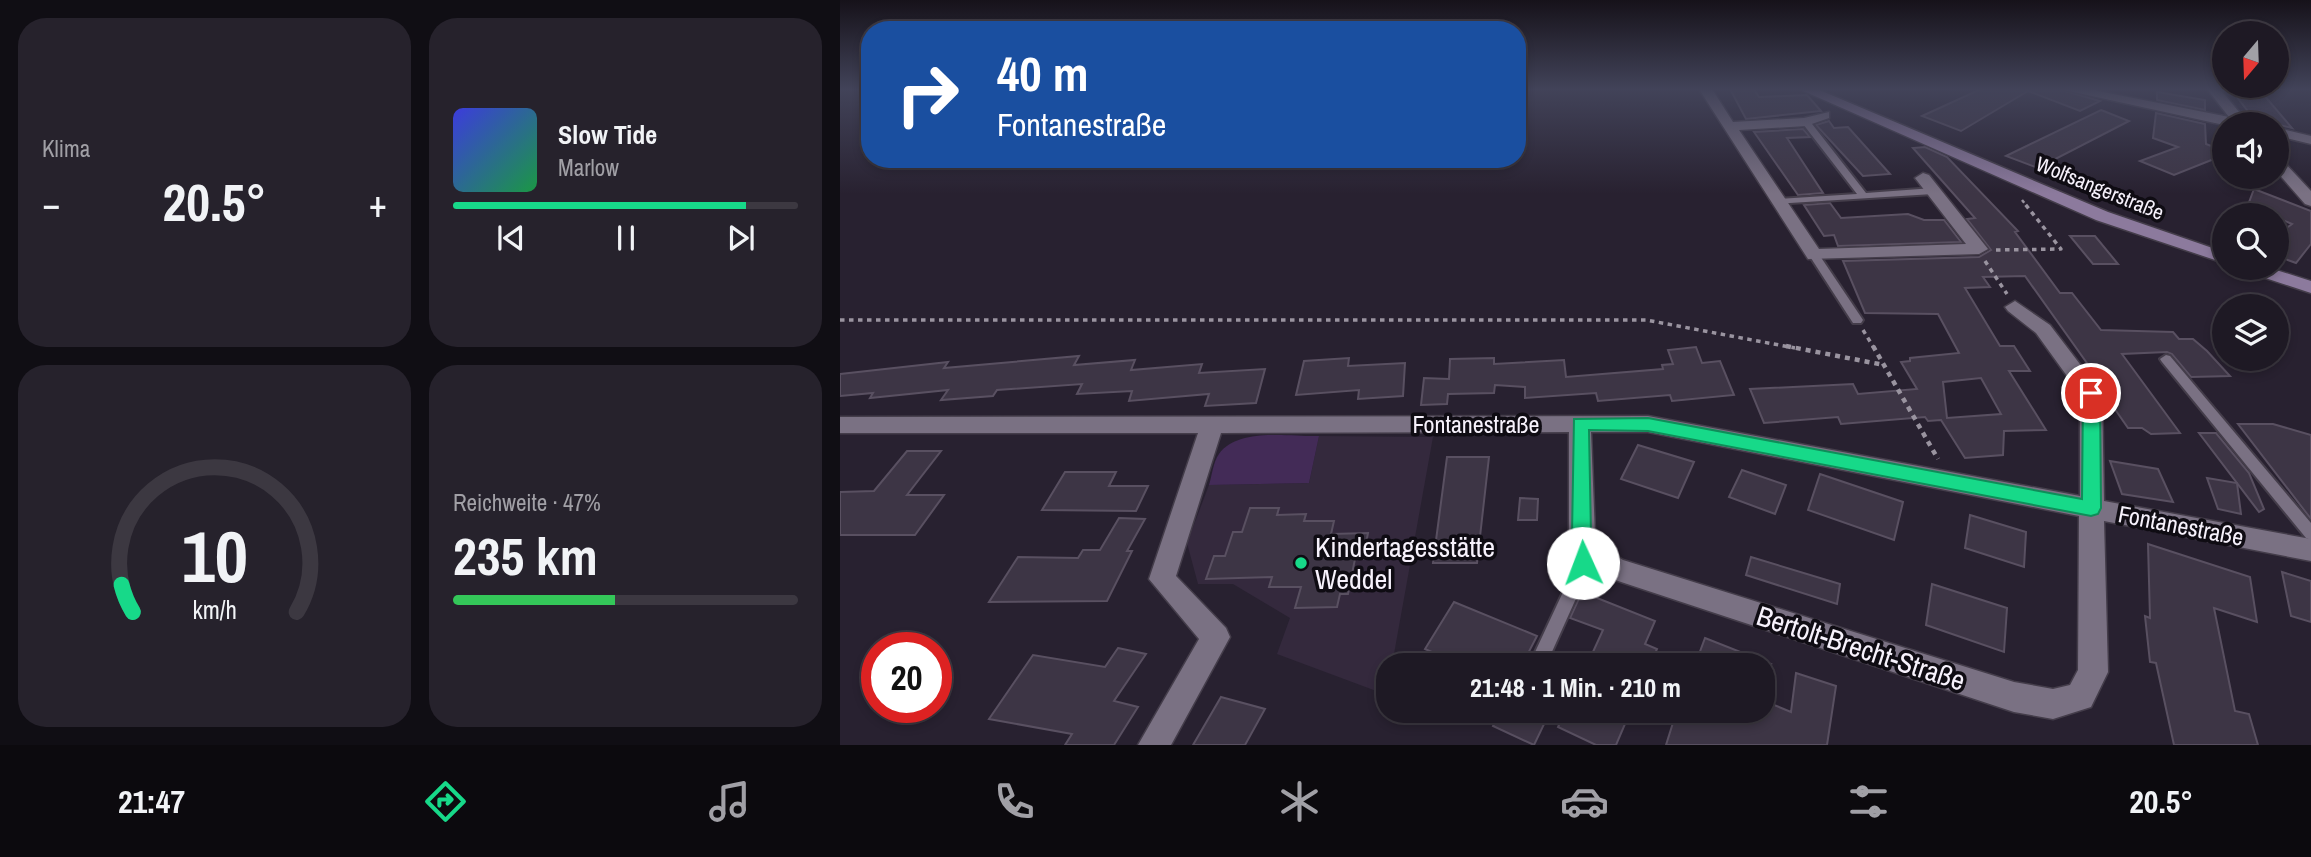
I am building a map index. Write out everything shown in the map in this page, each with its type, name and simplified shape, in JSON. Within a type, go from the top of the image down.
[{"type":"street","points":[[1773,124],[1731,126],[1777,202],[1814,255],[1983,256]]},
{"type":"street","name":"Wolfsangerstraße","points":[[1888,124],[2102,216],[2212,254]]},
{"type":"street","points":[[2289,135],[2311,140]]},
{"type":"street","points":[[2289,176],[2311,201]]},
{"type":"street","points":[[1928,184],[1983,256]]},
{"type":"street","points":[[2289,280],[2311,287]]},
{"type":"street","name":"Bertolt-Brecht-Straße","points":[[1589,552],[1615,569],[2014,697],[2053,704],[2080,697],[2093,672],[2091,393],[2043,329],[2015,307]]},
{"type":"street","points":[[1154,745],[1216,636],[1162,579],[1213,424]]},
{"type":"street","points":[[1580,424],[1582,535],[1589,552]]},
{"type":"street","name":"Fontanestraße","points":[[840,425],[1648,424],[2311,550]]},
{"type":"lane","points":[[1808,124],[1863,195]]},
{"type":"lane","points":[[1777,202],[1863,195],[1928,184]]},
{"type":"lane","points":[[1814,255],[1857,320]]},
{"type":"lane","points":[[2166,359],[2311,534]]},
{"type":"lane","points":[[1543,653],[1589,552]]},
{"type":"path","points":[[1998,280],[1983,256],[2061,249],[2007,181],[2014,177]]},
{"type":"path","points":[[840,320],[1646,320],[1885,365]]},
{"type":"path","points":[[1857,320],[1950,482]]},
{"type":"shaded area","points":[[1266,435],[1319,436],[1309,483],[1209,485],[1219,454],[1239,440]]},
{"type":"shaded area","name":"Kindertagesstätte Weddel","points":[[1319,436],[1433,437],[1394,653],[1376,653],[1376,691],[1277,654],[1290,618],[1233,584],[1198,584],[1187,543],[1209,485],[1309,483]]},
{"type":"building","points":[[1831,124],[1834,128],[1848,127],[1890,174],[1863,176],[1816,125]]},
{"type":"building","points":[[1942,124],[1973,124],[1961,131]]},
{"type":"building","points":[[2073,124],[2124,124],[2038,168],[2006,156]]},
{"type":"building","points":[[2155,124],[2205,124],[2206,144],[2212,146],[2212,160],[2174,175],[2140,161],[2178,147],[2153,138]]},
{"type":"building","points":[[1803,129],[1810,137],[1787,138],[1823,193],[1798,195],[1754,132]]},
{"type":"building","points":[[1925,147],[1947,157],[2018,231],[2015,232],[2060,293],[2072,293],[2101,330],[2173,332],[2179,339],[2193,339],[2212,356],[2212,371],[2225,371],[2230,376],[2191,377],[2172,354],[2167,352],[2122,354],[2180,433],[2151,434],[2142,428],[2128,428],[2085,366],[2089,366],[2025,276],[1983,277],[1990,287],[1965,288],[2000,346],[2014,346],[2030,371],[2009,371],[2046,430],[2004,431],[2003,455],[1965,458],[1941,420],[1928,421],[1925,417],[1841,424],[1838,417],[1764,423],[1750,389],[1853,384],[1858,394],[1917,389],[1901,362],[1910,361],[1910,358],[1959,353],[1938,314],[1865,313],[1843,261],[1979,257],[1991,250],[1967,219],[1975,218],[1913,148]],"holes":[[[1981,378],[2001,414],[1947,418],[1943,382]]]},
{"type":"building","points":[[2254,189],[2311,211],[2311,244],[2296,263],[2289,260],[2289,226],[2292,224],[2289,223],[2289,203],[2249,203]]},
{"type":"building","points":[[1830,203],[1841,218],[1908,214],[1924,220],[1944,220],[1961,242],[1838,246],[1834,235],[1824,236],[1804,205]]},
{"type":"building","points":[[2070,236],[2095,236],[2118,264],[2093,264]]},
{"type":"building","points":[[1696,347],[1702,363],[1720,361],[1734,395],[1672,401],[1670,395],[1598,401],[1596,393],[1525,398],[1525,387],[1495,385],[1494,393],[1448,394],[1447,404],[1421,405],[1424,378],[1449,379],[1450,359],[1494,358],[1494,364],[1564,360],[1566,377],[1663,369],[1662,365],[1673,364],[1668,350]]},
{"type":"building","points":[[1079,356],[1074,365],[1135,360],[1131,370],[1202,364],[1199,373],[1265,369],[1256,403],[1205,406],[1209,394],[1129,401],[1132,391],[1077,394],[1082,384],[997,390],[993,396],[941,400],[948,390],[870,398],[873,393],[840,396],[840,374],[948,362],[944,368]]},
{"type":"building","points":[[1349,358],[1348,366],[1405,363],[1403,396],[1358,399],[1359,390],[1296,395],[1304,361]]},
{"type":"building","points":[[2238,424],[2273,424],[2311,435],[2311,519]]},
{"type":"building","points":[[2199,433],[2216,433],[2249,473],[2264,509],[2259,512]]},
{"type":"building","points":[[1638,445],[1694,462],[1678,498],[1621,479]]},
{"type":"building","points":[[907,451],[941,451],[907,495],[944,495],[915,535],[840,535],[840,492],[874,491]]},
{"type":"building","points":[[1447,457],[1489,457],[1477,563],[1433,563]]},
{"type":"building","points":[[2110,461],[2158,469],[2173,502],[2122,494]]},
{"type":"building","points":[[1742,470],[1786,485],[1775,514],[1729,497]]},
{"type":"building","points":[[1065,472],[1116,472],[1109,486],[1148,486],[1136,511],[1042,510]]},
{"type":"building","points":[[1820,474],[1903,502],[1894,540],[1808,510]]},
{"type":"building","points":[[2207,478],[2237,483],[2241,514],[2218,509]]},
{"type":"building","points":[[1520,498],[1538,499],[1537,520],[1518,520]]},
{"type":"building","points":[[1250,508],[1279,508],[1277,515],[1306,514],[1304,521],[1334,521],[1331,534],[1368,533],[1363,559],[1355,559],[1348,594],[1340,594],[1337,607],[1295,608],[1301,587],[1269,587],[1272,577],[1206,579],[1214,556],[1225,556],[1233,532],[1242,532]]},
{"type":"building","points":[[1970,515],[2026,532],[2024,567],[1965,548]]},
{"type":"building","points":[[1119,518],[1145,519],[1127,551],[1132,551],[1107,601],[989,602],[1018,557],[1078,558],[1083,550],[1100,550]]},
{"type":"building","points":[[2148,544],[2250,577],[2257,622],[2214,608],[2235,711],[2249,714],[2258,745],[2174,745],[2156,663],[2150,662],[2145,616],[2150,618]]},
{"type":"building","points":[[1751,557],[1840,584],[1837,604],[1746,575]]},
{"type":"building","points":[[2282,572],[2311,581],[2311,622],[2291,616]]},
{"type":"building","points":[[1932,584],[2007,608],[2004,652],[1926,625]]},
{"type":"building","points":[[1582,592],[1655,621],[1645,644],[1657,649],[1655,653],[1592,653],[1603,630],[1570,618]]},
{"type":"building","points":[[1454,602],[1537,636],[1528,653],[1434,653],[1425,649]]},
{"type":"building","points":[[1705,638],[1743,653],[1699,653]]},
{"type":"building","points":[[1118,648],[1146,654],[1114,701],[1138,707],[1114,745],[1065,745],[1072,734],[989,719],[1033,655],[1105,667]]},
{"type":"building","points":[[1796,673],[1836,686],[1827,745],[1666,745],[1673,723],[1775,723],[1775,705],[1791,712]]},
{"type":"building","points":[[1221,697],[1265,709],[1245,745],[1193,745]]},
{"type":"building","points":[[1494,723],[1545,723],[1534,745],[1493,726]]},
{"type":"building","points":[[1560,723],[1625,723],[1616,745],[1596,745],[1558,727]]},
{"type":"place","name":"Kindertagesstätte Weddel","points":[[1301,563]]},
{"type":"route","points":[[1583,563],[1589,552],[1582,535],[1580,424],[1648,424],[2091,508],[2091,393]]}]
